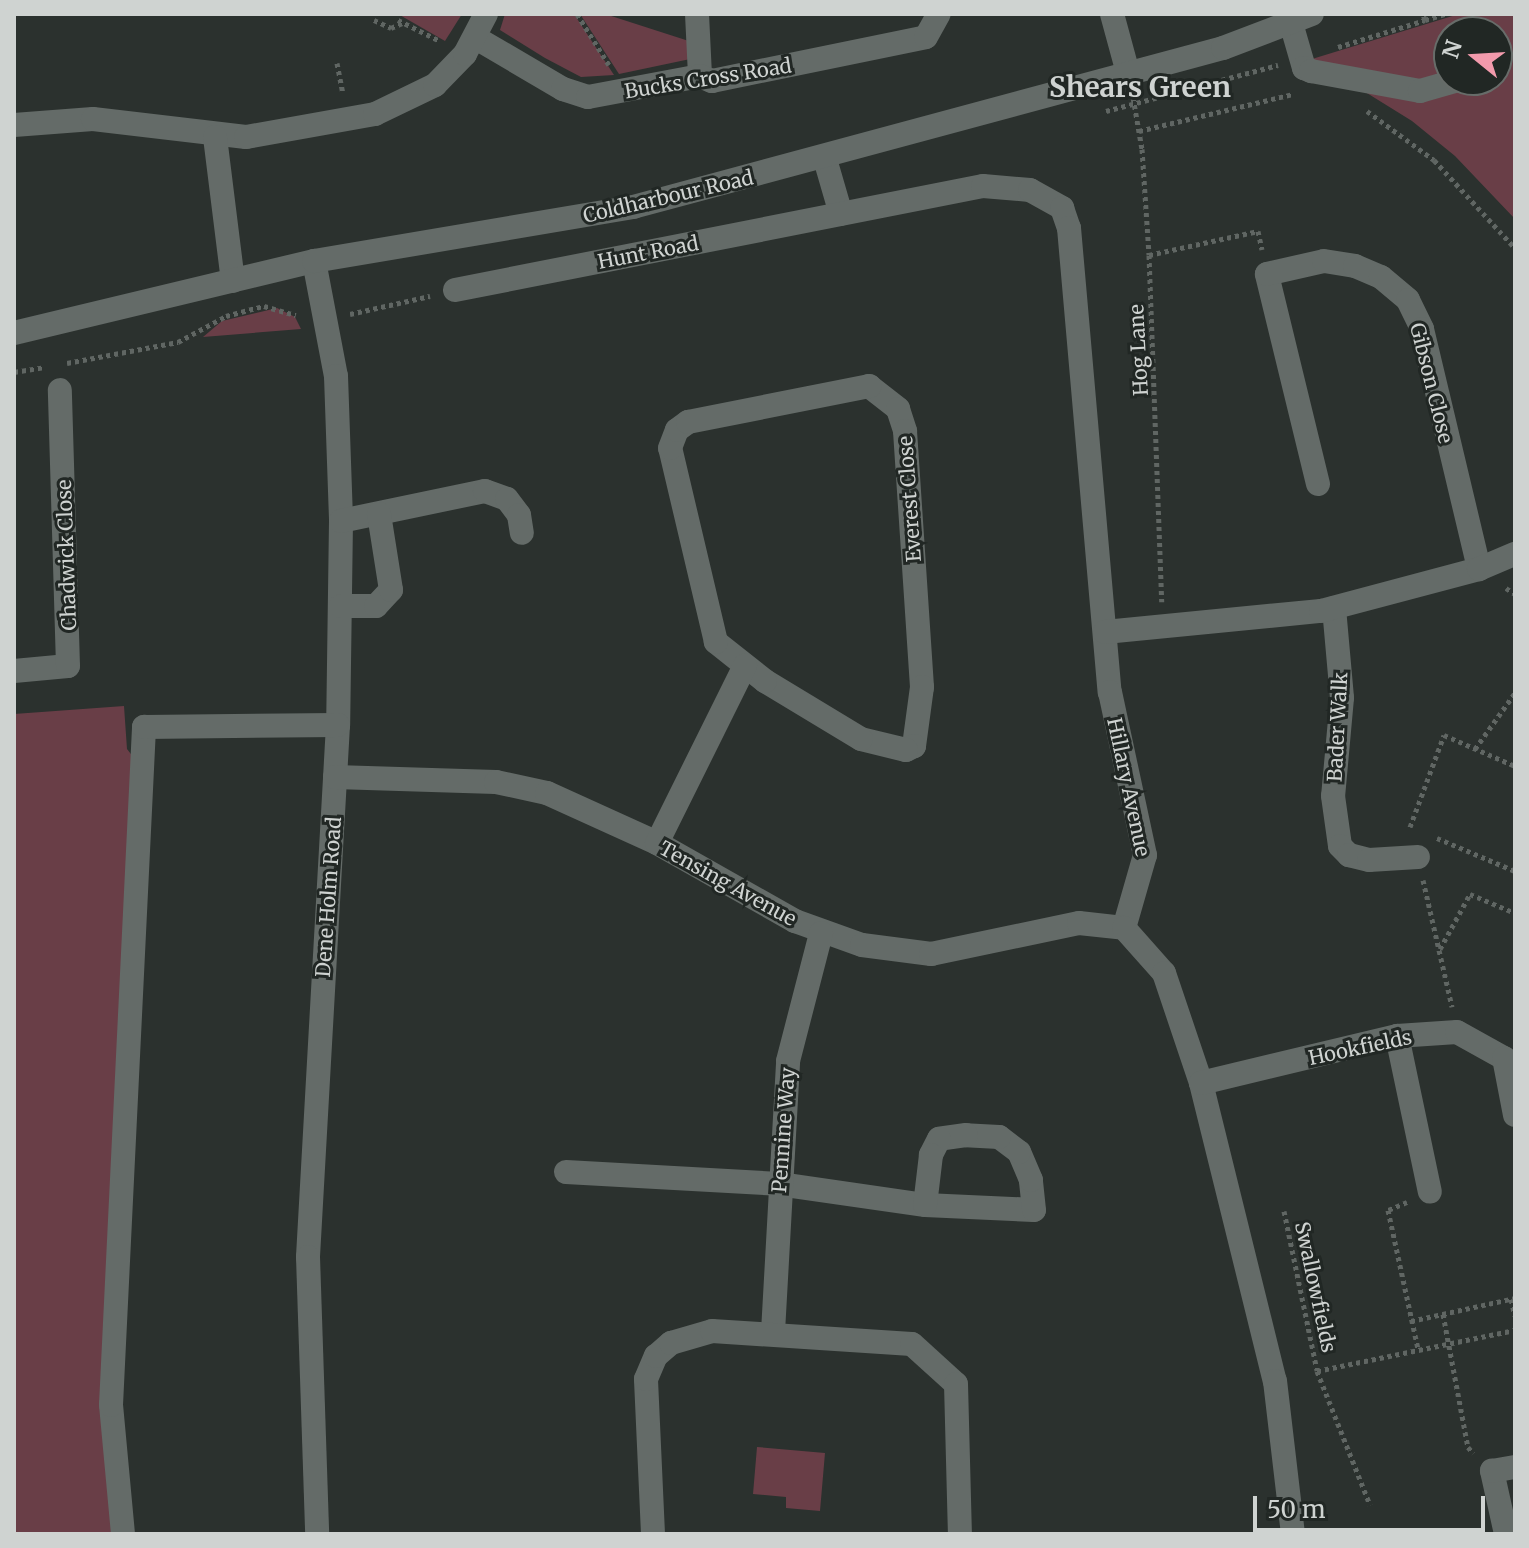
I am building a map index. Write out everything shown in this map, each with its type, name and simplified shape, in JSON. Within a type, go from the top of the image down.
[{"type":"street","points":[[14,125],[93,119],[215,137],[280,134],[398,106],[435,85],[476,38],[486,14]]},
{"type":"street","points":[[697,14],[700,76]]},
{"type":"street","name":"Bucks Cross Road","points":[[476,38],[583,97],[700,76],[712,81],[926,37],[939,14]]},
{"type":"street","points":[[1112,14],[1128,73]]},
{"type":"street","points":[[1302,18],[1304,68],[1420,91],[1433,87]]},
{"type":"street","name":"Coldharbour Road","points":[[14,333],[314,261],[633,207],[825,159],[1223,48],[1302,18]]},
{"type":"street","points":[[215,137],[233,281]]},
{"type":"street","points":[[825,159],[841,214]]},
{"type":"street","name":"Hunt Road","points":[[455,290],[983,186],[1013,187]]},
{"type":"street","name":"Hillary Avenue","points":[[1013,187],[1054,202],[1068,219],[1105,632],[1119,748],[1145,855],[1124,928]]},
{"type":"street","name":"Dene Holm Road","points":[[314,261],[316,322],[341,521],[338,725],[308,1257],[317,1534]]},
{"type":"street","name":"Gibson Close","points":[[1267,274],[1324,261],[1355,266],[1381,277],[1408,300],[1422,329],[1479,569]]},
{"type":"street","points":[[1267,274],[1318,484]]},
{"type":"street","name":"Everest Close","points":[[869,386],[898,409],[905,431],[922,687],[914,746],[901,751],[872,744],[745,666],[713,636],[672,467],[670,440],[692,421],[869,386]]},
{"type":"street","name":"Chadwick Close","points":[[14,671],[68,666],[60,390]]},
{"type":"street","points":[[341,521],[485,491],[507,499],[519,515],[522,533]]},
{"type":"street","points":[[341,606],[376,606],[391,590],[379,514]]},
{"type":"street","points":[[1105,632],[1334,608],[1479,569],[1515,554]]},
{"type":"street","name":"Bader Walk","points":[[1334,608],[1342,698],[1333,796],[1340,846],[1349,855],[1369,860],[1418,857]]},
{"type":"street","points":[[657,843],[745,666]]},
{"type":"street","points":[[123,1534],[111,1405],[144,727],[338,725]]},
{"type":"street","name":"Tensing Avenue","points":[[335,777],[529,788],[593,811],[821,933],[931,954],[1079,923],[1124,928]]},
{"type":"street","points":[[1124,928],[1164,973],[1201,1083],[1275,1381],[1293,1534]]},
{"type":"street","name":"Pennine Way","points":[[773,1332],[779,1184],[792,1031],[821,933]]},
{"type":"street","points":[[1457,1032],[1504,1058],[1515,1115]]},
{"type":"street","name":"Hookfields","points":[[1201,1083],[1397,1036],[1457,1032]]},
{"type":"street","points":[[1397,1036],[1430,1192]]},
{"type":"street","points":[[566,1172],[779,1184],[925,1205],[1034,1210],[1031,1180],[1019,1152],[999,1137],[966,1135],[939,1139],[931,1155],[925,1205]]},
{"type":"street","points":[[653,1534],[645,1393],[653,1361],[665,1347],[690,1334],[773,1332],[912,1344],[956,1384],[960,1534]]},
{"type":"street","points":[[1503,1469],[1506,1534]]},
{"type":"path","points":[[577,14],[616,72]]},
{"type":"path","points":[[1425,20],[1445,14]]},
{"type":"path","points":[[374,20],[391,28],[401,22],[449,45],[442,53]]},
{"type":"path","points":[[337,63],[345,104]]},
{"type":"path","points":[[1184,90],[1288,63]]},
{"type":"path","name":"Hog Lane","points":[[1128,73],[1139,131],[1149,255],[1162,627]]},
{"type":"path","points":[[1134,104],[1171,93]]},
{"type":"path","points":[[1139,131],[1299,93]]},
{"type":"path","points":[[1149,255],[1258,231],[1267,274]]},
{"type":"path","points":[[14,372],[178,342],[226,316],[268,305],[316,322],[455,290]]},
{"type":"path","points":[[1475,749],[1515,693]]},
{"type":"path","points":[[1515,766],[1444,735],[1410,827],[1515,871]]},
{"type":"path","points":[[1426,892],[1457,1032]]},
{"type":"path","points":[[1439,951],[1470,894],[1515,913]]},
{"type":"path","points":[[1418,1349],[1388,1210],[1430,1192]]},
{"type":"path","name":"Swallowfields","points":[[1284,1211],[1317,1371],[1370,1505]]},
{"type":"path","points":[[1411,1321],[1513,1299],[1515,1316]]},
{"type":"path","points":[[1443,1314],[1468,1447],[1503,1469]]},
{"type":"path","name":"Swallowfields","points":[[1317,1371],[1515,1330]]},
{"type":"shaded area","points":[[398,14],[462,14],[445,41]]},
{"type":"shaded area","points":[[505,14],[574,14],[614,75],[581,77],[545,58],[500,30]]},
{"type":"shaded area","points":[[580,14],[605,14],[695,43],[695,58],[619,74]]},
{"type":"shaded area","points":[[1515,14],[1515,219],[1455,156],[1412,121],[1312,59],[1433,22],[1433,96],[1513,96],[1513,16],[1452,16]]},
{"type":"shaded area","points":[[277,308],[295,317],[301,329],[203,337],[222,321]]},
{"type":"shaded area","points":[[124,706],[127,749],[134,758],[117,1534],[14,1534],[14,714]]},
{"type":"shaded area","points":[[757,1447],[825,1453],[820,1511],[786,1508],[786,1497],[753,1494]]},
{"type":"district","name":"Shears Green","points":[[1140,87]]}]
